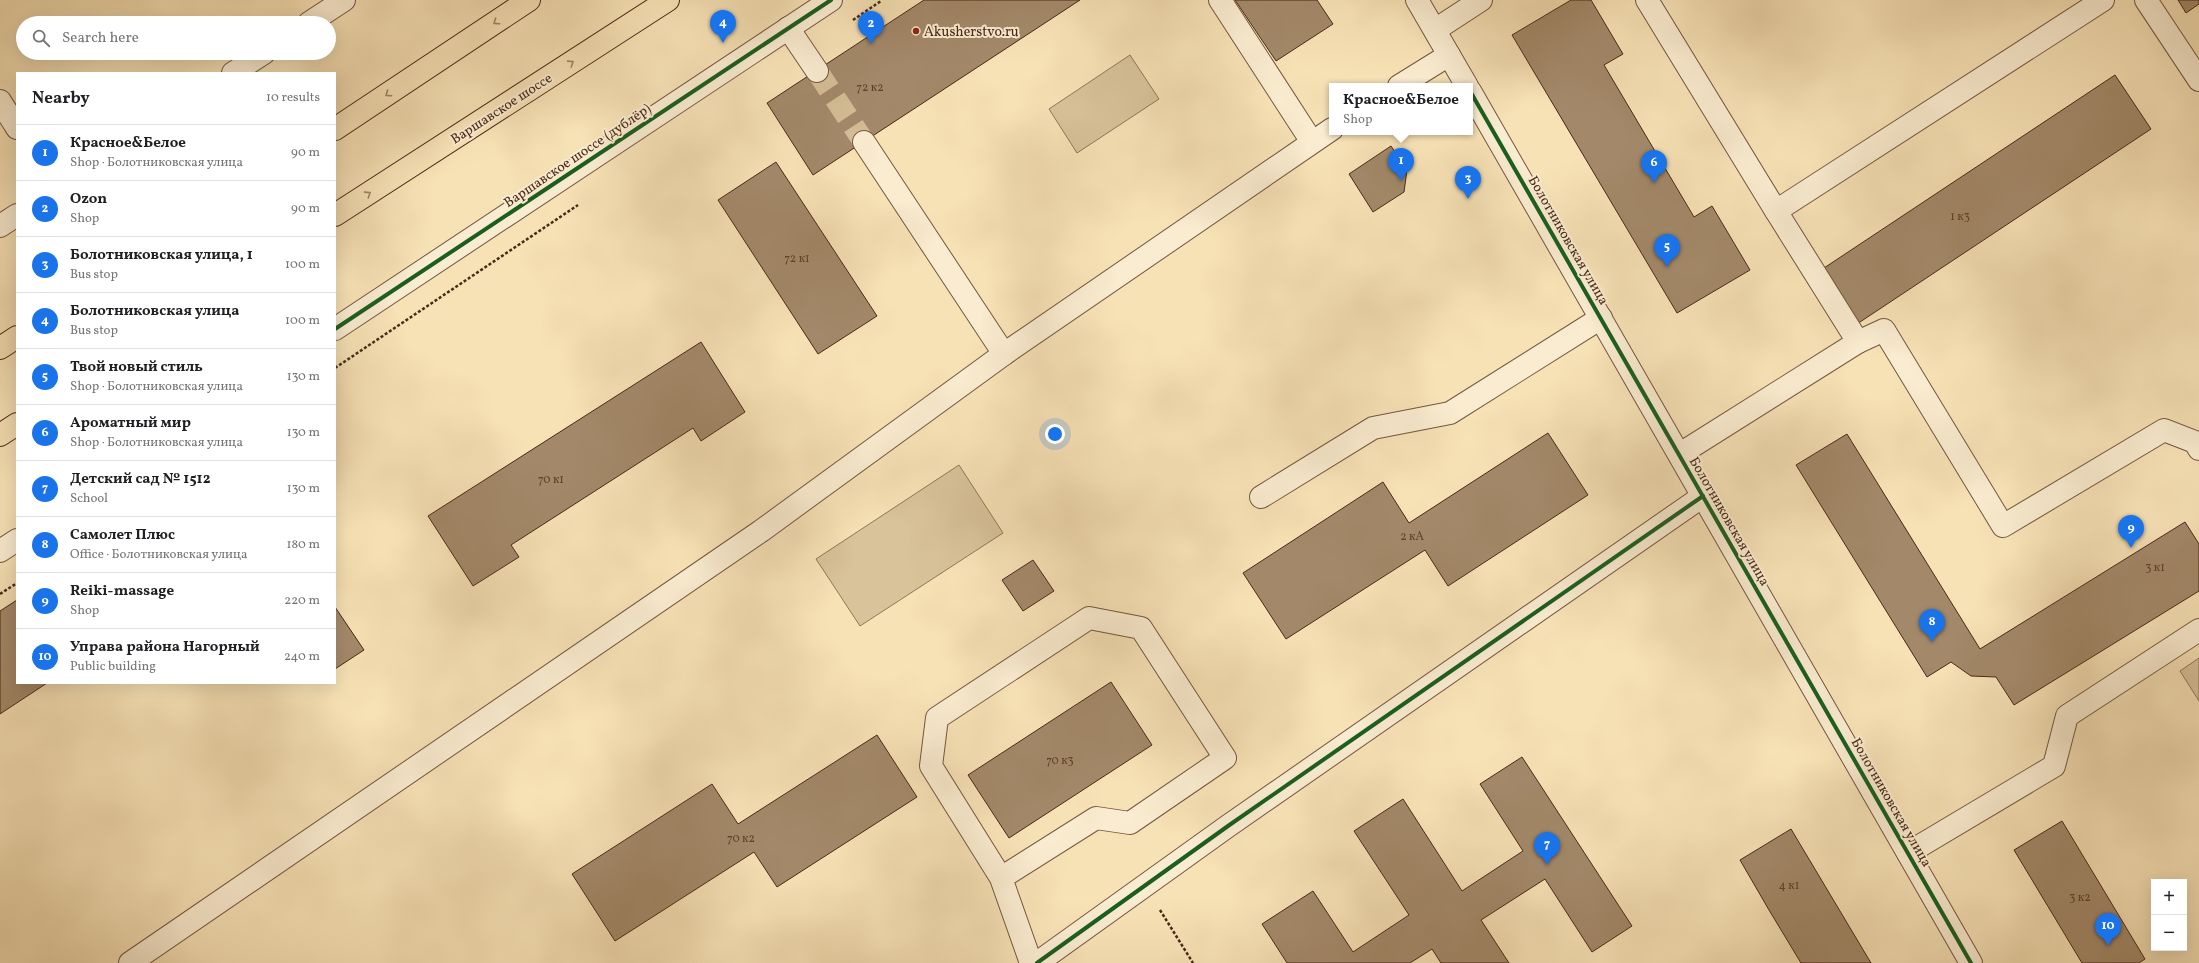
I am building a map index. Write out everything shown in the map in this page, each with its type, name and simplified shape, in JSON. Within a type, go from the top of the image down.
[{"type":"main road","points":[[336,128],[529,0]]},
{"type":"main road","name":"Варшавское шоссе","points":[[336,214],[668,0]]},
{"type":"main road","points":[[0,348],[16,338]]},
{"type":"main road","points":[[0,435],[16,425]]},
{"type":"street","points":[[320,16],[344,0]]},
{"type":"street","name":"Варшавское шоссе (дублёр)","points":[[336,328],[831,0]]},
{"type":"street","points":[[1220,0],[1312,142]]},
{"type":"street","points":[[1417,0],[1465,83]]},
{"type":"street","points":[[1435,30],[1481,0]]},
{"type":"street","points":[[1647,0],[1858,342]]},
{"type":"street","points":[[1776,211],[2103,0]]},
{"type":"street","points":[[2146,0],[2199,80]]},
{"type":"street","points":[[788,28],[817,71]]},
{"type":"street","points":[[1404,83],[1449,55]]},
{"type":"street","points":[[235,72],[253,60]]},
{"type":"street","name":"Болотниковская улица","points":[[1473,96],[1680,454],[1971,963]]},
{"type":"street","points":[[0,101],[16,126]]},
{"type":"street","points":[[130,963],[761,530],[1004,354],[1329,131]]},
{"type":"street","points":[[864,142],[1004,354]]},
{"type":"street","points":[[0,226],[16,216]]},
{"type":"street","points":[[1262,497],[1373,428],[1450,413],[1601,318]]},
{"type":"street","points":[[1680,454],[1858,342],[1884,330],[2003,526],[2164,430],[2195,442],[2199,449]]},
{"type":"street","points":[[1037,963],[1703,496]]},
{"type":"street","points":[[0,551],[16,541]]},
{"type":"street","points":[[1001,878],[1096,818],[1130,823],[1225,758],[1141,628],[1089,618],[937,718],[931,766],[1001,878],[1031,963]]},
{"type":"street","points":[[1908,853],[2054,766],[2068,716],[2199,630]]},
{"type":"path","points":[[0,594],[16,583]]},
{"type":"path","points":[[1145,886],[1193,963]]},
{"type":"shaded area","points":[[1130,55],[1159,99],[1077,153],[1049,109]]},
{"type":"shaded area","points":[[959,465],[1003,533],[860,626],[816,559]]},
{"type":"shaded area","points":[[2199,658],[2199,701],[2180,671]]},
{"type":"building","points":[[924,0],[1080,0],[813,175],[767,103]]},
{"type":"building","points":[[1235,0],[1317,0],[1333,24],[1276,61]]},
{"type":"building","points":[[1571,0],[1591,0],[1623,54],[1604,65],[1694,217],[1712,206],[1750,270],[1677,313],[1512,35]]},
{"type":"building","points":[[2178,0],[2199,0],[2199,4],[2186,13]]},
{"type":"building","points":[[2115,75],[2151,129],[1857,324],[1821,270]]},
{"type":"building","points":[[1391,146],[1407,170],[1404,192],[1373,212],[1349,174]]},
{"type":"building","points":[[776,162],[877,316],[818,354],[718,200]]},
{"type":"building","points":[[701,342],[745,412],[701,441],[693,428],[511,545],[519,557],[473,586],[428,516]]},
{"type":"building","points":[[1548,433],[1588,495],[1448,586],[1425,550],[1286,639],[1243,573],[1383,482],[1409,523]]},
{"type":"building","points":[[1847,434],[1980,649],[2185,522],[2199,544],[2199,591],[2014,705],[1996,677],[1971,676],[1951,662],[1927,677],[1796,465]]},
{"type":"building","points":[[1033,560],[1054,591],[1023,611],[1002,580]]},
{"type":"building","points":[[16,601],[16,684],[45,684],[0,714],[0,611]]},
{"type":"building","points":[[336,608],[364,650],[336,668]]},
{"type":"building","points":[[1111,682],[1152,745],[1009,838],[968,775]]},
{"type":"building","points":[[877,735],[917,797],[777,887],[754,852],[615,941],[572,874],[712,784],[738,824]]},
{"type":"building","points":[[1522,757],[1632,926],[1592,952],[1545,879],[1481,920],[1509,963],[1441,963],[1432,949],[1410,963],[1287,963],[1262,924],[1313,891],[1353,952],[1409,915],[1354,831],[1403,799],[1462,891],[1523,851],[1480,784]]},
{"type":"building","points":[[2062,821],[2145,959],[2139,963],[2082,963],[2014,850]]},
{"type":"building","points":[[1791,829],[1871,963],[1801,963],[1769,910],[1740,860]]},
{"type":"tunnel","points":[[817,71],[864,142]]},
{"type":"cycle path","points":[[336,328],[831,0]]},
{"type":"cycle path","points":[[1473,96],[1971,963]]},
{"type":"cycle path","points":[[1037,963],[1228,826],[1703,496]]},
{"type":"place","name":"Akusherstvo.ru","points":[[916,31]]},
{"type":"place","name":"Болотниковская улица","points":[[723,43]]},
{"type":"place","name":"Ozon","points":[[871,44]]},
{"type":"place","name":"Красное&Белое","points":[[1401,181]]},
{"type":"place","name":"Ароматный мир","points":[[1654,183]]},
{"type":"place","name":"Болотниковская улица, 1","points":[[1468,199]]},
{"type":"place","name":"Твой новый стиль","points":[[1667,267]]},
{"type":"place","name":"Reiki-massage","points":[[2131,548]]},
{"type":"place","name":"Самолет Плюс","points":[[1932,642]]},
{"type":"place","name":"Детский сад № 1512","points":[[1547,865]]},
{"type":"place","name":"Управа района Нагорный","points":[[2108,946]]}]
